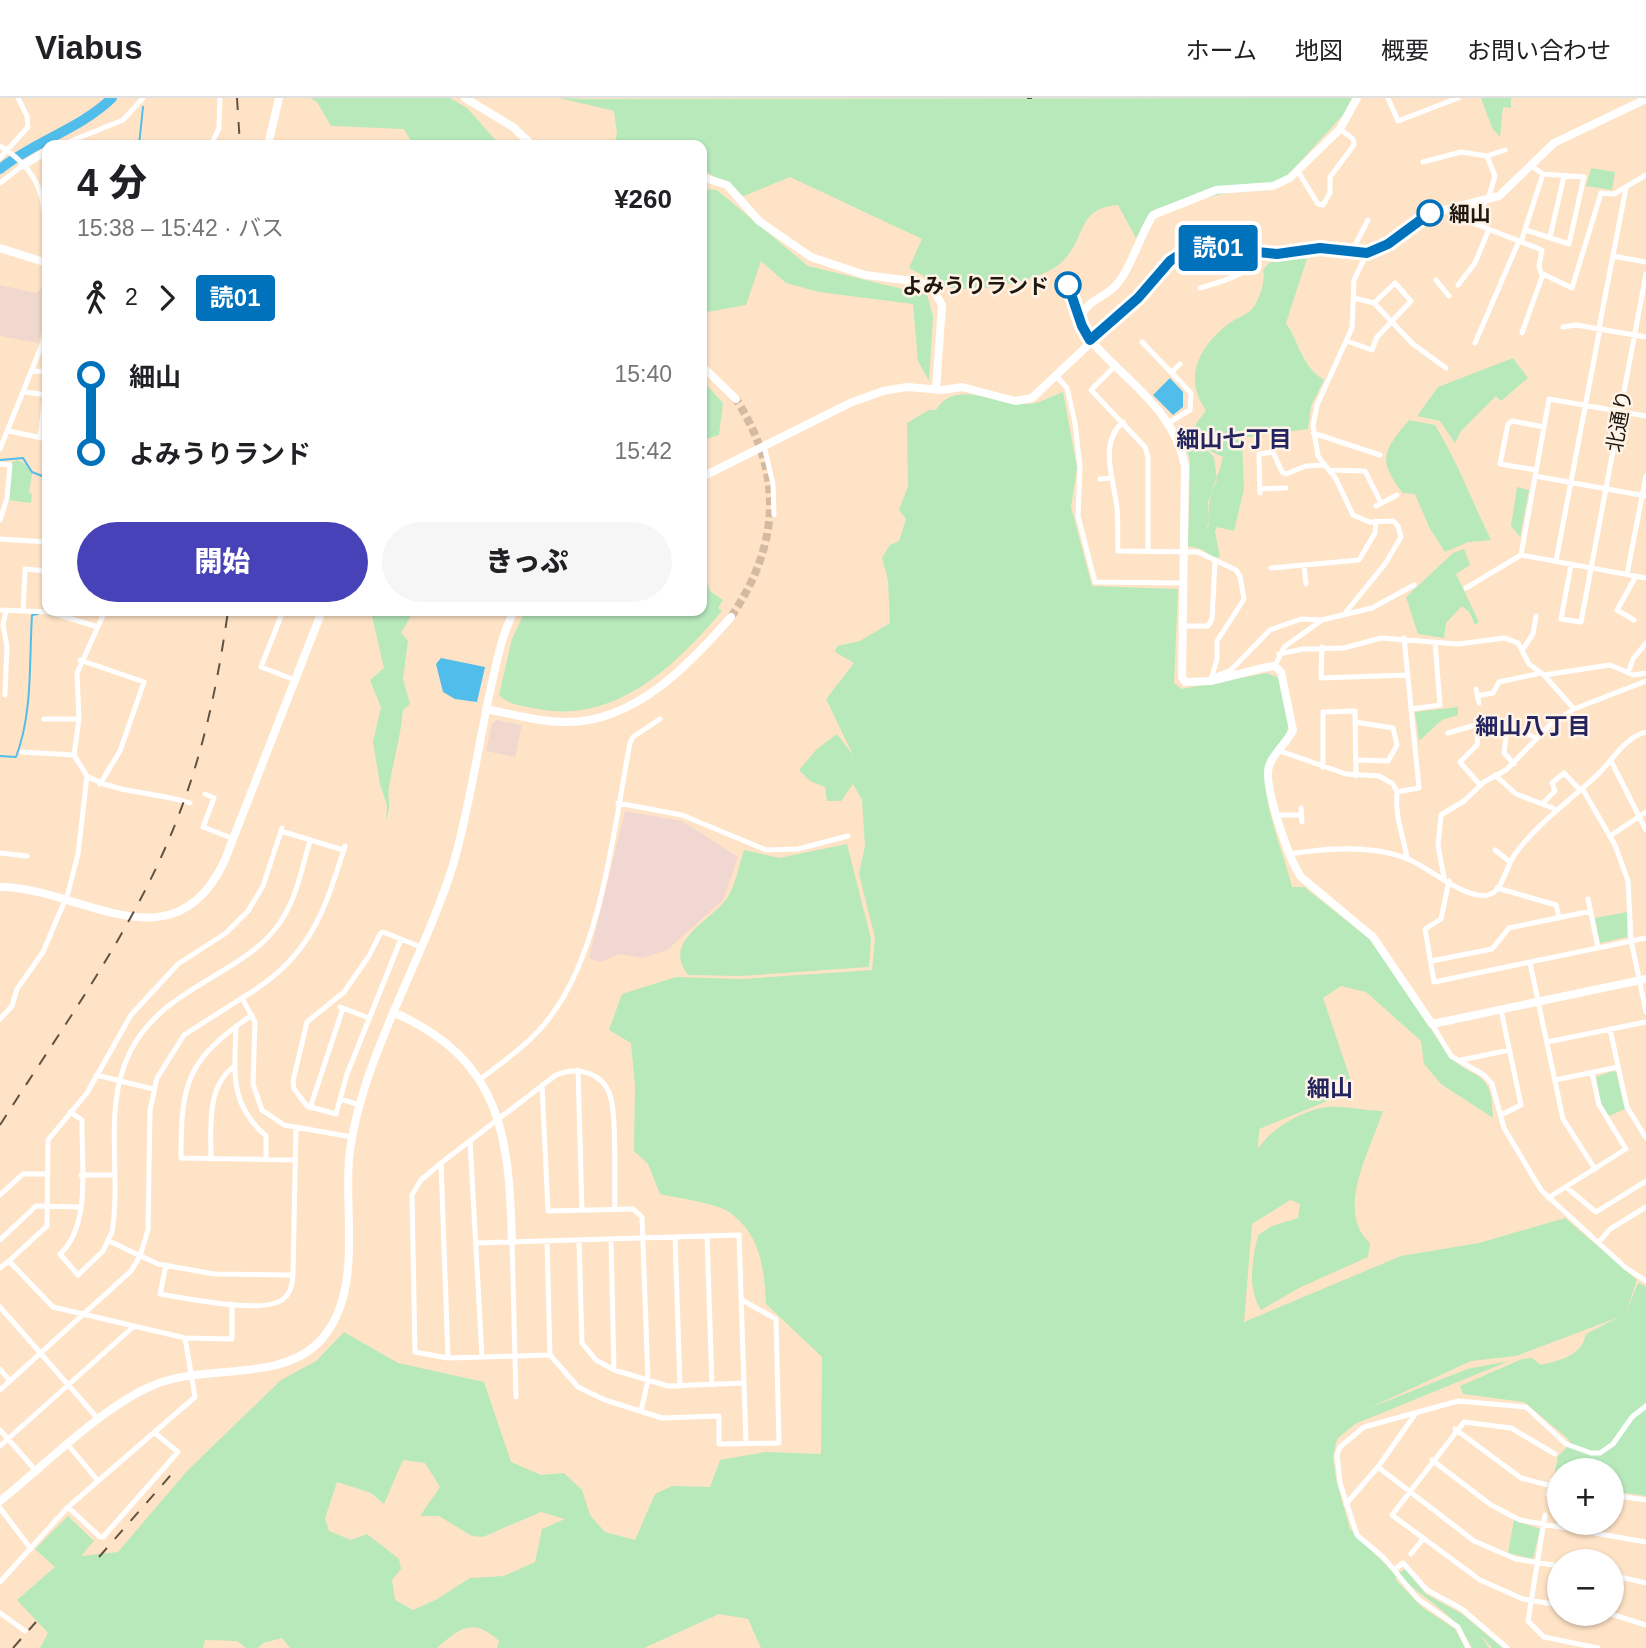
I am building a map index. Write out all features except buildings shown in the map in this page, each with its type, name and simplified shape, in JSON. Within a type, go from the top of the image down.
[{"type":"street","points":[[73,140],[123,120],[143,98]]},
{"type":"street","points":[[213,140],[219,128],[220,98]]},
{"type":"street","points":[[269,140],[279,98]]},
{"type":"street","points":[[465,98],[513,127],[527,140]]},
{"type":"street","points":[[1275,666],[1211,679],[1185,682],[1182,677],[1185,466],[1179,440],[1170,422],[1090,340],[1082,326],[1081,316],[1087,307],[1116,285],[1131,264],[1153,215],[1216,190],[1273,186],[1298,173],[1340,129],[1357,98]]},
{"type":"street","points":[[1388,98],[1398,121],[1458,98]]},
{"type":"street","points":[[0,158],[25,133],[29,122],[20,99]]},
{"type":"street","points":[[707,474],[867,395],[907,387],[973,388],[1006,399],[1025,401],[1044,390],[1090,340],[1138,298],[1179,253],[1196,247],[1264,253],[1330,246],[1367,253],[1388,244],[1432,213],[1487,200],[1508,191],[1530,164],[1554,143],[1646,99]]},
{"type":"street","points":[[1298,173],[1318,204],[1323,205],[1330,193],[1330,177],[1354,145],[1353,139],[1340,129]]},
{"type":"street","points":[[0,146],[23,165],[41,188],[42,203]]},
{"type":"street","points":[[1423,162],[1461,152],[1487,156],[1505,150]]},
{"type":"street","points":[[0,183],[42,154]]},
{"type":"street","points":[[1487,156],[1495,176],[1487,200],[1473,223],[1542,250],[1544,255],[1539,266],[1542,274],[1522,333]]},
{"type":"street","points":[[1526,230],[1569,244],[1584,177],[1543,174],[1530,164]]},
{"type":"street","points":[[1475,343],[1526,230],[1543,174]]},
{"type":"street","points":[[1542,274],[1572,288],[1601,193],[1615,194],[1646,175]]},
{"type":"street","points":[[1550,237],[1563,176]]},
{"type":"street","points":[[707,179],[727,185],[760,221],[811,257],[873,277],[920,282],[932,288],[942,304],[936,389]]},
{"type":"street","points":[[1556,561],[1626,188]]},
{"type":"street","points":[[1352,252],[1368,220]]},
{"type":"street","points":[[1458,285],[1475,262],[1489,229]]},
{"type":"street","points":[[0,248],[42,261]]},
{"type":"street","points":[[1200,288],[1237,275],[1260,261],[1264,253]]},
{"type":"street","points":[[1346,612],[1385,564],[1401,537],[1398,526],[1393,521],[1358,519],[1353,515],[1314,446],[1317,405],[1354,320],[1354,280],[1367,253]]},
{"type":"street","points":[[1613,257],[1646,262]]},
{"type":"street","name":"北通り","points":[[1571,565],[1561,619],[1581,622],[1646,274]]},
{"type":"street","points":[[1436,280],[1449,296]]},
{"type":"street","points":[[1347,341],[1372,350],[1377,337],[1411,301],[1395,283],[1374,303]]},
{"type":"street","points":[[1354,298],[1374,303],[1413,344],[1446,368]]},
{"type":"street","points":[[1563,327],[1576,324],[1646,337]]},
{"type":"street","points":[[1142,342],[1191,393],[1190,410],[1170,422]]},
{"type":"street","points":[[0,449],[42,352]]},
{"type":"street","points":[[1171,372],[1180,364]]},
{"type":"street","points":[[1115,366],[1091,390],[1139,438],[1148,457],[1148,550]]},
{"type":"street","points":[[33,370],[42,371]]},
{"type":"street","points":[[707,371],[736,400]]},
{"type":"street","points":[[1057,377],[1067,388],[1075,423],[1080,467],[1077,516],[1095,582],[1183,583]]},
{"type":"street","points":[[25,392],[42,394]]},
{"type":"street","points":[[1521,555],[1549,399],[1646,416]]},
{"type":"street","points":[[1544,427],[1512,421],[1508,424],[1500,464],[1571,483],[1644,496]]},
{"type":"street","points":[[1123,422],[1114,430],[1109,454],[1117,503],[1118,551],[1198,552],[1236,570],[1242,580],[1245,595],[1217,640],[1217,660],[1211,679]]},
{"type":"street","points":[[9,431],[42,439]]},
{"type":"street","points":[[1313,433],[1380,454]]},
{"type":"street","points":[[764,444],[773,484],[774,515]]},
{"type":"street","points":[[1286,488],[1260,491],[1259,454],[1273,453],[1282,472],[1286,474],[1306,466],[1365,471],[1378,504],[1397,495]]},
{"type":"street","points":[[0,464],[10,465],[1,516]]},
{"type":"street","points":[[1627,574],[1646,476]]},
{"type":"street","points":[[1100,479],[1112,478]]},
{"type":"street","points":[[1271,568],[1288,569],[1304,565],[1359,561],[1376,533],[1376,521]]},
{"type":"street","points":[[0,539],[42,542]]},
{"type":"street","points":[[1466,588],[1521,555],[1646,578]]},
{"type":"street","points":[[1182,626],[1208,626],[1212,619],[1215,562]]},
{"type":"street","points":[[1304,565],[1306,583]]},
{"type":"street","points":[[23,611],[25,569],[42,570]]},
{"type":"street","points":[[1634,620],[1617,610],[1636,576]]},
{"type":"street","points":[[1275,666],[1284,647],[1322,620],[1346,612],[1372,608],[1414,585]]},
{"type":"street","points":[[5,695],[8,646],[3,611],[42,611]]},
{"type":"street","points":[[64,616],[98,627]]},
{"type":"street","points":[[104,616],[80,660],[77,673],[79,719],[74,755],[87,776],[100,784],[159,793],[190,803]]},
{"type":"street","points":[[281,616],[261,667],[295,680]]},
{"type":"street","points":[[0,887],[29,889],[122,918],[139,919],[164,915],[191,903],[208,888],[220,871],[320,616]]},
{"type":"street","points":[[0,1501],[99,1420],[141,1391],[191,1374],[263,1367],[290,1361],[315,1346],[334,1322],[346,1284],[352,1137],[360,1105],[452,866],[486,709],[504,634],[512,616]]},
{"type":"street","points":[[1523,649],[1533,634],[1536,616]]},
{"type":"street","points":[[486,709],[556,722],[589,720],[612,714],[635,704],[664,682],[731,617]]},
{"type":"street","points":[[1211,679],[1231,670],[1270,630],[1301,619],[1322,620]]},
{"type":"street","points":[[1279,654],[1322,647],[1344,648],[1381,638],[1458,644],[1505,638],[1518,643],[1529,664],[1542,674],[1574,709]]},
{"type":"street","points":[[1397,792],[1419,788],[1404,638]]},
{"type":"street","points":[[1411,709],[1440,705],[1435,642]]},
{"type":"street","points":[[1628,673],[1633,659],[1646,643]]},
{"type":"street","points":[[1322,647],[1321,678],[1408,675]]},
{"type":"street","points":[[80,660],[144,682],[120,751],[100,784]]},
{"type":"street","points":[[1479,703],[1477,692],[1493,693],[1499,682],[1542,674],[1610,665],[1628,673],[1646,673]]},
{"type":"street","points":[[1275,666],[1284,678],[1293,730],[1268,770],[1289,854],[1301,877],[1386,951],[1451,1056],[1485,1075],[1492,1084],[1501,1115],[1516,1150],[1548,1198],[1626,1268],[1646,1282]]},
{"type":"street","points":[[1646,681],[1574,709],[1536,737],[1514,764],[1480,785],[1440,817],[1438,846],[1447,879],[1441,919],[1425,929],[1434,982],[1646,938]]},
{"type":"street","points":[[1323,767],[1323,712],[1355,711],[1356,776]]},
{"type":"street","points":[[1508,716],[1504,753],[1514,764]]},
{"type":"street","points":[[44,719],[79,719]]},
{"type":"street","points":[[479,1080],[536,1034],[574,980],[596,907],[631,740],[660,719]]},
{"type":"street","points":[[1355,722],[1393,728],[1397,745],[1388,761],[1356,760]]},
{"type":"street","points":[[1448,733],[1479,724],[1478,745],[1460,762],[1480,785]]},
{"type":"street","points":[[1507,725],[1536,737]]},
{"type":"street","points":[[1289,854],[1345,849],[1407,859],[1447,879],[1469,895],[1489,895],[1497,888],[1510,862],[1551,814],[1611,761],[1623,744],[1646,732]]},
{"type":"street","points":[[1280,751],[1323,767],[1356,776],[1379,776],[1393,783],[1397,792],[1395,818],[1404,837],[1407,859]]},
{"type":"street","points":[[22,752],[74,755]]},
{"type":"street","points":[[1611,761],[1643,813],[1646,830]]},
{"type":"street","points":[[1545,805],[1545,801],[1555,791],[1552,783],[1564,773],[1581,789],[1610,836],[1628,881],[1631,940],[1643,980],[1646,1012]]},
{"type":"street","points":[[1495,775],[1516,794],[1553,808]]},
{"type":"street","points":[[0,1010],[3,1017],[12,1006],[17,989],[43,952],[67,899],[78,854],[87,776]]},
{"type":"street","points":[[205,794],[214,797],[203,827],[234,839]]},
{"type":"street","points":[[618,803],[682,816],[766,850],[798,849],[848,836]]},
{"type":"street","points":[[1278,816],[1301,811],[1301,822]]},
{"type":"street","points":[[1610,836],[1643,813]]},
{"type":"street","points":[[0,1268],[47,1226],[48,1140],[87,1093],[131,1015],[178,964],[226,933],[248,911],[263,886],[281,830],[310,841],[344,848],[326,904],[308,940],[282,971],[184,1035],[164,1061],[153,1089],[149,1218],[140,1256],[118,1286],[0,1391]]},
{"type":"street","points":[[70,1112],[82,1120],[81,1207],[78,1231],[60,1254],[78,1275],[103,1251],[109,1241],[114,1221],[115,1110],[119,1081],[129,1053],[155,1016],[251,951],[281,922],[291,903],[310,841]]},
{"type":"street","points":[[1495,850],[1510,862]]},
{"type":"street","points":[[0,853],[27,856]]},
{"type":"street","points":[[1497,888],[1556,905],[1559,918]]},
{"type":"street","points":[[1588,899],[1598,948]]},
{"type":"street","points":[[1431,961],[1492,949],[1508,928],[1591,911]]},
{"type":"street","points":[[401,939],[334,1115],[310,1108],[299,1099],[293,1081],[307,1022],[334,1003],[357,976],[383,932],[401,939],[421,947]]},
{"type":"street","points":[[1530,963],[1563,1119],[1595,1169]]},
{"type":"street","points":[[1432,1024],[1643,980]]},
{"type":"street","points":[[242,998],[255,1022],[253,1084],[256,1099],[269,1117],[296,1128],[352,1137]]},
{"type":"street","points":[[334,1003],[369,1018]]},
{"type":"street","points":[[310,1108],[343,1008]]},
{"type":"street","points":[[1501,1010],[1521,1105],[1501,1115]]},
{"type":"street","points":[[395,1013],[448,1046],[479,1080],[498,1119],[508,1154],[516,1397]]},
{"type":"street","points":[[252,1015],[214,1042],[197,1064],[189,1080],[181,1111],[181,1158],[295,1160]]},
{"type":"street","points":[[1547,1042],[1646,1022]]},
{"type":"street","points":[[236,1026],[235,1066],[239,1102],[250,1121],[266,1136],[266,1159]]},
{"type":"street","points":[[1610,1029],[1627,1107],[1646,1138]]},
{"type":"street","points":[[1460,1060],[1510,1050]]},
{"type":"street","points":[[211,1159],[214,1098],[224,1077],[235,1066]]},
{"type":"street","points":[[1555,1080],[1618,1067]]},
{"type":"street","points":[[578,1070],[582,1210]]},
{"type":"street","points":[[550,1355],[448,1358],[415,1352],[410,1203],[416,1186],[440,1163],[542,1085],[564,1071],[578,1070],[590,1073],[603,1082],[611,1100],[615,1209]]},
{"type":"street","points":[[1548,1198],[1626,1149],[1599,1105],[1592,1073]]},
{"type":"street","points":[[96,1075],[153,1089]]},
{"type":"street","points":[[542,1085],[548,1211],[633,1209],[642,1217],[648,1380],[641,1411]]},
{"type":"street","points":[[340,1100],[360,1105]]},
{"type":"street","points":[[166,1265],[160,1294],[211,1304],[270,1305],[283,1300],[292,1289],[296,1128]]},
{"type":"street","points":[[470,1141],[482,1357]]},
{"type":"street","points":[[440,1163],[448,1358]]},
{"type":"street","points":[[0,1195],[23,1174],[48,1174]]},
{"type":"street","points":[[81,1175],[114,1175]]},
{"type":"street","points":[[1566,1187],[1596,1213],[1646,1181]]},
{"type":"street","points":[[0,1240],[36,1206],[81,1207]]},
{"type":"street","points":[[1599,1242],[1610,1230],[1646,1207]]},
{"type":"street","points":[[476,1243],[739,1235],[746,1443]]},
{"type":"street","points":[[708,1236],[712,1385]]},
{"type":"street","points":[[675,1237],[680,1385]]},
{"type":"street","points":[[611,1240],[614,1370]]},
{"type":"street","points":[[109,1241],[166,1265],[214,1274],[293,1275]]},
{"type":"street","points":[[547,1241],[550,1355],[578,1387],[605,1401],[662,1418],[719,1416],[719,1444],[779,1443],[776,1320],[742,1300]]},
{"type":"street","points":[[579,1241],[582,1343],[596,1360],[614,1370],[668,1387],[744,1383]]},
{"type":"street","points":[[9,1261],[53,1307],[185,1338],[232,1339],[232,1304]]},
{"type":"street","points":[[0,1307],[99,1420]]},
{"type":"street","points":[[0,1446],[133,1327]]},
{"type":"street","points":[[0,1582],[68,1507],[194,1400],[185,1338]]},
{"type":"street","points":[[0,1369],[10,1381]]},
{"type":"street","points":[[1468,1648],[1458,1627],[1418,1599],[1394,1570],[1357,1535],[1337,1467],[1340,1447],[1364,1427],[1458,1401],[1526,1408],[1566,1444],[1591,1453],[1600,1453],[1613,1444],[1632,1417],[1646,1406]]},
{"type":"street","points":[[1346,1504],[1378,1467],[1416,1413]]},
{"type":"street","points":[[1547,1603],[1502,1591],[1480,1580],[1392,1515],[1455,1429],[1464,1422],[1511,1428],[1555,1456],[1566,1444]]},
{"type":"street","points":[[1455,1429],[1510,1471],[1534,1483],[1547,1483]]},
{"type":"street","points":[[0,1430],[37,1472]]},
{"type":"street","points":[[68,1507],[100,1537],[104,1536],[178,1452],[155,1433]]},
{"type":"street","points":[[69,1446],[98,1481]]},
{"type":"street","points":[[1433,1460],[1502,1512],[1543,1525],[1646,1542]]},
{"type":"street","points":[[1378,1467],[1474,1541],[1500,1553],[1547,1564]]},
{"type":"street","points":[[1624,1497],[1646,1500]]},
{"type":"street","points":[[0,1508],[31,1549]]},
{"type":"street","points":[[1545,1515],[1528,1621],[1544,1637],[1598,1648]]},
{"type":"street","points":[[1411,1554],[1423,1539]]},
{"type":"street","points":[[1394,1570],[1404,1563],[1427,1590],[1462,1609],[1507,1648]]},
{"type":"street","points":[[1624,1578],[1646,1583]]},
{"type":"street","points":[[0,1613],[25,1631]]},
{"type":"street","points":[[1624,1618],[1646,1625]]},
{"type":"shaded area","points":[[0,285],[36,293],[42,288],[42,330],[38,343],[0,336]]},
{"type":"shaded area","points":[[496,720],[522,725],[515,757],[486,751],[492,724]]},
{"type":"shaded area","points":[[625,811],[682,821],[738,857],[723,900],[667,950],[643,958],[620,954],[600,962],[589,958]]},
{"type":"green space","points":[[310,98],[450,98],[467,108],[496,140],[410,140],[404,129],[331,126],[317,102]]},
{"type":"green space","name":"よみうりランド","points":[[559,98],[1352,98],[1343,115],[1287,176],[1276,182],[1155,209],[1136,238],[1118,205],[1105,207],[1088,218],[1070,253],[1052,269],[1024,280],[974,289],[943,286],[909,268],[922,239],[790,177],[744,196],[707,172],[707,140],[615,140],[614,111]]},
{"type":"green space","points":[[1481,98],[1511,98],[1511,108],[1503,107],[1500,137],[1492,128]]},
{"type":"green space","points":[[1591,168],[1615,172],[1612,190],[1586,186]]},
{"type":"green space","points":[[707,189],[717,190],[808,266],[927,295],[933,316],[929,381],[918,361],[913,304],[819,292],[786,283],[761,261],[746,305],[707,312]]},
{"type":"green space","points":[[1294,257],[1307,259],[1286,323],[1306,361],[1324,380],[1311,406],[1308,429],[1242,438],[1244,489],[1234,531],[1217,527],[1215,531],[1220,557],[1215,558],[1201,549],[1188,546],[1190,461],[1185,442],[1201,444],[1214,457],[1217,478],[1223,457],[1212,452],[1195,435],[1196,424],[1206,410],[1199,398],[1195,375],[1202,353],[1217,334],[1253,307],[1263,285],[1263,270],[1269,263]]},
{"type":"green space","points":[[1513,358],[1528,378],[1501,401],[1496,396],[1461,431],[1455,443],[1440,421],[1417,416],[1438,387]]},
{"type":"green space","points":[[707,385],[723,403],[719,435],[707,439]]},
{"type":"green space","points":[[1063,392],[1077,468],[1071,507],[1092,586],[1178,589],[1174,683],[1182,689],[1267,673],[1279,678],[1288,726],[1284,738],[1270,757],[1265,775],[1271,817],[1292,887],[1304,887],[1370,939],[1446,1052],[1455,1062],[1485,1081],[1492,1101],[1493,1118],[1441,1084],[1424,1064],[1421,1041],[1366,992],[1341,986],[1323,998],[1354,1090],[1259,1129],[1258,1149],[1277,1129],[1312,1110],[1336,1107],[1383,1111],[1358,1179],[1355,1197],[1355,1214],[1360,1230],[1370,1243],[1368,1257],[1301,1287],[1261,1310],[1252,1283],[1258,1235],[1272,1226],[1298,1218],[1300,1204],[1290,1200],[1252,1224],[1244,1322],[1401,1256],[1479,1243],[1565,1218],[1637,1280],[1625,1315],[1638,1283],[1646,1286],[1646,1496],[1624,1493],[1624,1458],[1558,1458],[1571,1443],[1524,1402],[1463,1394],[1460,1386],[1522,1359],[1532,1358],[1541,1365],[1569,1356],[1580,1348],[1586,1334],[1619,1317],[1516,1356],[1471,1361],[1367,1409],[1467,1369],[1509,1361],[1355,1424],[1337,1439],[1333,1457],[1336,1479],[1350,1529],[1396,1575],[1405,1569],[1426,1594],[1462,1614],[1503,1648],[1492,1648],[1480,1634],[1489,1648],[1472,1648],[1449,1617],[1401,1577],[1395,1579],[1422,1607],[1455,1629],[1465,1648],[761,1648],[748,1619],[719,1614],[644,1648],[497,1648],[499,1641],[482,1629],[474,1627],[460,1631],[437,1648],[290,1648],[282,1638],[263,1643],[258,1648],[246,1648],[237,1641],[205,1640],[203,1648],[40,1648],[48,1633],[17,1600],[55,1567],[35,1549],[68,1516],[94,1541],[81,1556],[118,1552],[188,1470],[281,1380],[316,1361],[344,1332],[398,1363],[484,1382],[511,1462],[541,1475],[564,1473],[582,1490],[590,1515],[605,1532],[635,1540],[655,1494],[672,1486],[710,1487],[720,1460],[765,1452],[821,1454],[822,1357],[766,1304],[759,1253],[740,1221],[715,1206],[660,1194],[648,1164],[634,1151],[635,1086],[631,1043],[609,1030],[622,994],[676,977],[742,979],[872,970],[875,938],[859,874],[865,846],[862,800],[853,784],[841,801],[827,801],[825,787],[810,781],[799,770],[816,750],[837,734],[853,755],[826,699],[854,663],[835,652],[837,646],[860,641],[890,623],[888,580],[882,558],[890,545],[899,541],[906,519],[899,510],[908,486],[907,423],[929,410],[936,410],[944,401],[954,396],[965,394],[1015,403],[1032,404]],"holes":[[[403,1460],[425,1463],[440,1487],[420,1516],[439,1516],[472,1536],[483,1537],[541,1512],[565,1519],[542,1529],[535,1562],[504,1576],[470,1578],[437,1599],[413,1610],[395,1600],[392,1580],[401,1569],[399,1559],[367,1534],[351,1540],[329,1531],[325,1518],[337,1482],[371,1493],[384,1504]]]},
{"type":"green space","points":[[1409,420],[1435,425],[1491,540],[1468,542],[1445,552],[1429,527],[1415,494],[1403,493],[1394,482],[1386,463],[1386,455],[1394,439]]},
{"type":"green space","points":[[17,460],[28,465],[32,474],[29,492],[32,495],[31,503],[8,500],[11,463]]},
{"type":"green space","points":[[1517,487],[1529,490],[1520,537],[1511,526]]},
{"type":"green space","points":[[1464,549],[1470,565],[1456,574],[1479,622],[1475,625],[1470,613],[1462,606],[1446,623],[1444,638],[1418,634],[1406,597],[1453,553]]},
{"type":"green space","points":[[707,583],[710,591],[723,600],[718,608],[722,611],[664,670],[618,699],[593,708],[566,711],[538,709],[517,705],[499,695],[512,639],[523,616],[707,616]]},
{"type":"green space","points":[[372,616],[411,616],[401,633],[408,641],[403,679],[410,704],[403,710],[386,820],[387,805],[380,785],[373,742],[381,707],[370,680],[384,668]]},
{"type":"green space","points":[[1458,707],[1458,715],[1442,720],[1419,741],[1415,712]]},
{"type":"green space","points":[[847,844],[871,939],[869,967],[742,976],[688,975],[681,963],[680,952],[684,943],[690,933],[725,901],[734,884],[744,850],[779,858]]},
{"type":"green space","points":[[1627,912],[1627,937],[1600,943],[1595,918]]},
{"type":"green space","points":[[1616,1072],[1625,1109],[1609,1116],[1601,1103],[1596,1077]]},
{"type":"green space","points":[[1514,1520],[1540,1529],[1533,1559],[1508,1553]]},
{"type":"water","points":[[1170,378],[1183,392],[1183,407],[1173,415],[1153,395]]},
{"type":"water","points":[[441,658],[485,667],[477,702],[455,699],[443,692],[436,664]]},
{"type":"waterway","points":[[47,140],[86,118],[112,98]]},
{"type":"waterway","points":[[140,140],[143,107]]},
{"type":"waterway","points":[[0,169],[42,143]]},
{"type":"waterway","points":[[0,460],[23,458],[32,472],[42,476]]},
{"type":"waterway","points":[[0,756],[16,757],[21,740],[28,705],[32,615],[38,614]]},
{"type":"tunnel","points":[[731,617],[759,563],[767,536],[770,509],[762,455],[752,427],[736,399]]},
{"type":"railway","points":[[237,98],[240,140]]},
{"type":"railway","points":[[1027,98],[1032,98]]},
{"type":"railway","points":[[0,1125],[120,937],[161,858],[187,792],[203,741],[227,616]]},
{"type":"railway","points":[[99,1557],[177,1468]]},
{"type":"railway","points":[[13,1648],[36,1622]]},
{"type":"bus line","name":"読01","points":[[1068,285],[1082,326],[1090,340],[1138,298],[1170,261],[1188,249],[1210,247],[1277,254],[1329,248],[1367,253],[1388,244],[1430,213]]},
{"type":"place","name":"細山","points":[[1430,213]]},
{"type":"place","name":"よみうりランド","points":[[1068,285]]},
{"type":"district","name":"細山七丁目","points":[[1234,439]]},
{"type":"district","name":"細山八丁目","points":[[1533,726]]},
{"type":"district","name":"細山","points":[[1330,1088]]}]
